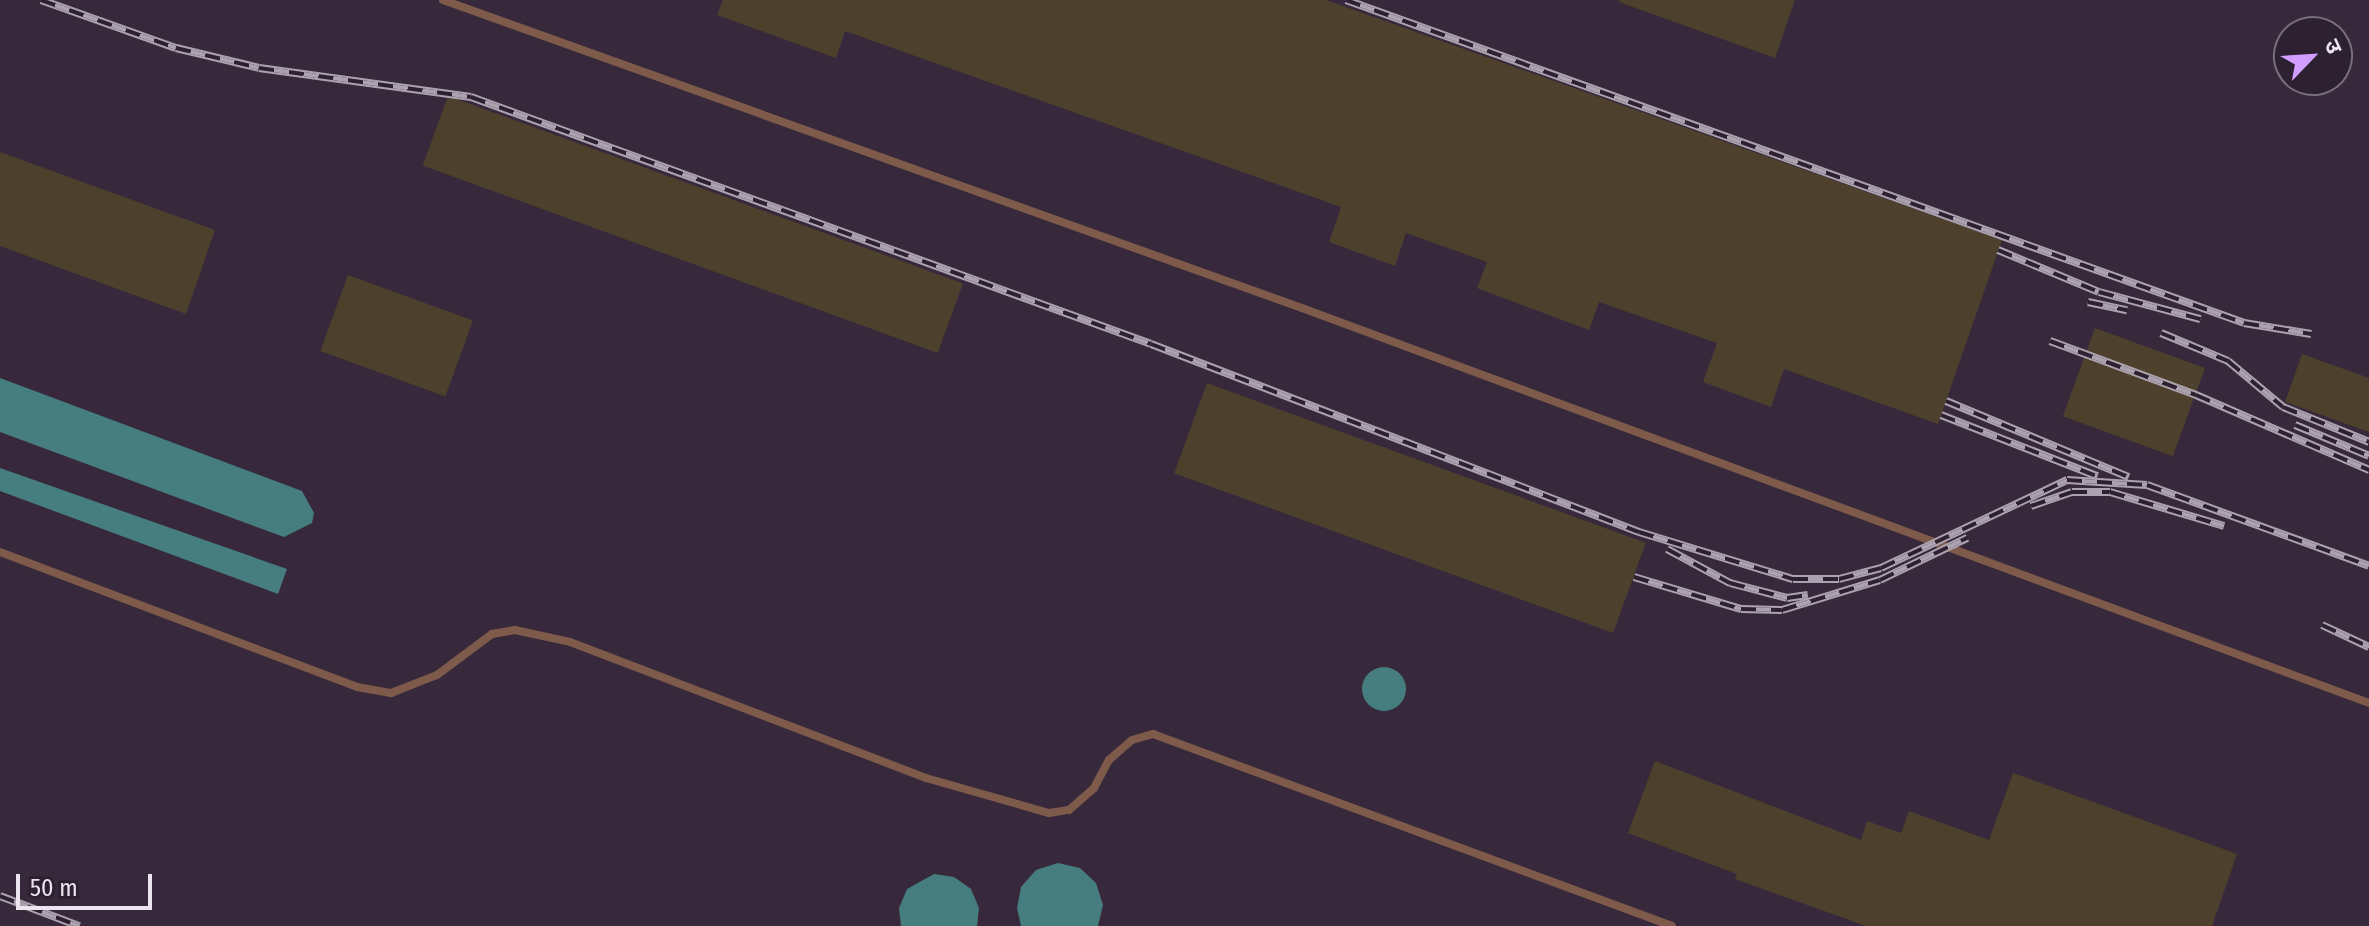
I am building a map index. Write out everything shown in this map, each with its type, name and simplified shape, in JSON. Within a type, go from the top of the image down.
[{"type":"lane","points":[[443,0],[1317,313],[2369,703]]},
{"type":"lane","points":[[0,552],[357,687],[391,693],[437,675],[492,634],[515,630],[570,642],[926,778],[1049,813],[1069,810],[1094,788],[1109,760],[1132,740],[1153,734],[1672,926]]},
{"type":"shaded area","points":[[0,378],[302,491],[314,513],[312,523],[284,537],[0,432]]},
{"type":"shaded area","points":[[0,468],[287,569],[278,594],[0,491]]},
{"type":"shaded area","points":[[1384,667],[1400,673],[1406,689],[1400,705],[1384,711],[1368,705],[1362,689],[1368,673]]},
{"type":"shaded area","points":[[1058,863],[1080,868],[1096,883],[1103,905],[1098,926],[1021,926],[1017,908],[1021,887],[1036,870]]},
{"type":"shaded area","points":[[934,874],[954,877],[971,889],[979,908],[977,926],[901,926],[899,908],[907,889]]},
{"type":"building","points":[[723,0],[1326,0],[2002,240],[1938,424],[1784,369],[1771,407],[1703,382],[1717,343],[1599,302],[1589,330],[1477,288],[1487,262],[1406,233],[1395,266],[1329,242],[1341,207],[845,31],[836,58],[717,15]]},
{"type":"building","points":[[1620,0],[1795,0],[1775,58],[1619,2]]},
{"type":"building","points":[[448,96],[963,283],[938,353],[423,166]]},
{"type":"building","points":[[0,152],[215,230],[186,314],[0,246]]},
{"type":"building","points":[[348,275],[473,320],[445,397],[320,351]]},
{"type":"building","points":[[2095,328],[2205,368],[2173,456],[2063,416]]},
{"type":"building","points":[[2302,354],[2369,378],[2369,432],[2285,402]]},
{"type":"building","points":[[1207,383],[1646,543],[1613,633],[1174,473]]},
{"type":"building","points":[[1655,761],[1861,840],[1867,821],[1901,833],[1909,811],[1989,840],[2013,773],[2237,854],[2212,926],[1866,926],[1735,879],[1737,874],[1628,833]]},
{"type":"railway","points":[[41,0],[176,48],[259,68],[471,97],[1151,344],[1639,532],[1793,579],[1839,579],[1881,568],[2067,480],[2147,485],[2369,566]]},
{"type":"railway","points":[[1346,0],[2244,323],[2311,334]]},
{"type":"railway","points":[[1998,250],[2099,292],[2200,319]]},
{"type":"railway","points":[[2088,302],[2127,310]]},
{"type":"railway","points":[[2161,333],[2228,361],[2283,407],[2369,442]]},
{"type":"railway","points":[[2050,341],[2196,395],[2369,470]]},
{"type":"railway","points":[[1946,401],[2129,477]]},
{"type":"railway","points":[[1941,415],[2097,476]]},
{"type":"railway","points":[[2295,425],[2369,456]]},
{"type":"railway","points":[[2031,506],[2072,492],[2110,492],[2224,526]]},
{"type":"railway","points":[[1634,577],[1741,609],[1782,610],[1880,580],[1967,538]]},
{"type":"railway","points":[[1667,549],[1730,583],[1787,598],[1808,595]]},
{"type":"railway","points":[[2322,625],[2369,647]]},
{"type":"railway","points":[[0,896],[79,926]]}]
